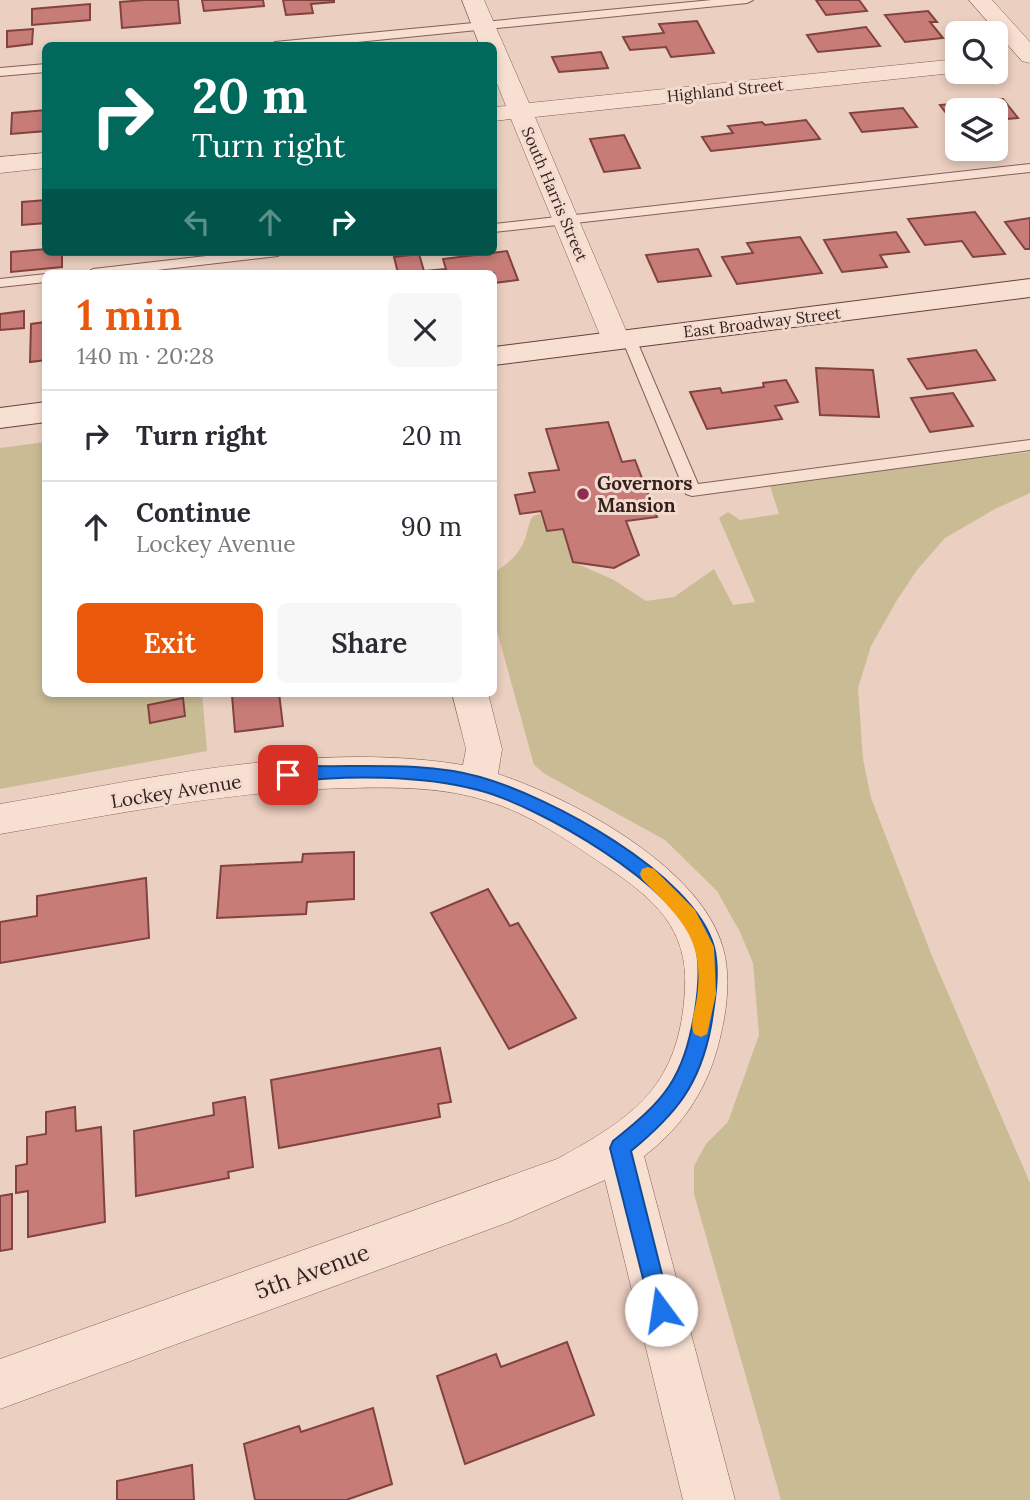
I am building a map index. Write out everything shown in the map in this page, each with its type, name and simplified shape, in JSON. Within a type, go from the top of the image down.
[{"type":"street","name":"South Harris Street","points":[[473,0],[490,40]]},
{"type":"street","points":[[980,0],[1022,58]]},
{"type":"street","name":"South Harris Street","points":[[497,57],[565,220],[623,339]]},
{"type":"street","name":"Highland Street","points":[[497,114],[945,67]]},
{"type":"street","points":[[0,165],[42,160]]},
{"type":"street","name":"East Broadway Street","points":[[497,356],[1030,288]]},
{"type":"street","points":[[0,418],[42,413]]},
{"type":"street","points":[[471,697],[484,749],[478,783]]},
{"type":"street","name":"Lockey Avenue","points":[[0,819],[217,783],[311,773],[413,774],[478,783],[529,800],[569,822],[646,873],[689,915],[705,947],[707,994],[697,1051],[680,1088],[656,1119],[620,1148]]},
{"type":"street","points":[[620,1148],[709,1500]]},
{"type":"street","name":"5th Avenue","points":[[0,1384],[509,1200],[573,1174],[620,1148]]},
{"type":"lane","points":[[418,42],[490,40],[747,0]]},
{"type":"lane","points":[[0,72],[42,68]]},
{"type":"lane","points":[[497,228],[1030,168]]},
{"type":"lane","points":[[119,270],[243,256]]},
{"type":"lane","points":[[0,284],[42,279]]},
{"type":"lane","points":[[623,339],[692,490],[1030,445]]},
{"type":"shaded area","points":[[42,442],[42,697],[202,697],[207,751],[0,789],[0,448]]},
{"type":"shaded area","points":[[1030,452],[1030,493],[995,509],[945,538],[917,570],[897,600],[871,646],[858,688],[863,759],[871,798],[932,956],[1030,1183],[1030,1500],[781,1500],[694,1194],[694,1166],[706,1144],[728,1122],[759,1035],[753,963],[740,932],[717,891],[665,840],[545,774],[534,765],[497,631],[497,571],[517,553],[525,540],[533,516],[540,514],[547,531],[563,529],[573,562],[614,580],[646,601],[674,597],[714,569],[733,605],[755,602],[719,518],[728,512],[740,520],[779,514],[769,483]]},
{"type":"building","points":[[178,0],[180,23],[122,28],[120,2]]},
{"type":"building","points":[[202,0],[263,0],[264,6],[204,11]]},
{"type":"building","points":[[283,0],[334,2],[311,4],[313,13],[286,15]]},
{"type":"building","points":[[816,0],[859,0],[867,11],[826,15]]},
{"type":"building","points":[[90,4],[90,20],[32,25],[32,9]]},
{"type":"building","points":[[928,11],[937,22],[930,22],[943,38],[905,42],[885,15]]},
{"type":"building","points":[[697,21],[714,53],[671,57],[666,47],[630,50],[623,37],[664,33],[659,24]]},
{"type":"building","points":[[866,27],[880,46],[818,52],[807,35]]},
{"type":"building","points":[[33,29],[32,44],[7,47],[7,31]]},
{"type":"building","points":[[601,52],[608,68],[559,72],[552,57]]},
{"type":"building","points":[[1008,105],[1018,118],[1008,119]]},
{"type":"building","points":[[903,108],[917,127],[862,132],[850,113]]},
{"type":"building","points":[[42,110],[42,131],[11,134],[12,113]]},
{"type":"building","points":[[806,120],[820,139],[711,151],[702,137],[733,133],[728,126]]},
{"type":"building","points":[[624,135],[640,168],[604,172],[590,139]]},
{"type":"building","points":[[42,200],[42,223],[22,225],[22,202]]},
{"type":"building","points":[[975,212],[1005,254],[973,257],[962,241],[925,245],[908,219]]},
{"type":"building","points":[[1030,218],[1030,249],[1025,249],[1005,222]]},
{"type":"building","points":[[896,232],[909,252],[880,255],[887,267],[842,272],[824,240]]},
{"type":"building","points":[[800,237],[822,273],[737,284],[722,257],[753,253],[747,243]]},
{"type":"building","points":[[42,249],[42,256],[62,256],[62,267],[11,272],[11,252]]},
{"type":"building","points":[[698,249],[711,276],[658,282],[646,255]]},
{"type":"building","points":[[507,251],[518,280],[497,283],[497,270],[435,270],[446,269],[443,259],[497,256],[497,252]]},
{"type":"building","points":[[420,256],[424,270],[397,270],[394,257]]},
{"type":"building","points":[[24,311],[24,328],[0,330],[0,314]]},
{"type":"building","points":[[42,323],[42,360],[30,362],[31,324]]},
{"type":"building","points":[[976,350],[995,380],[927,389],[908,359]]},
{"type":"building","points":[[816,368],[873,370],[879,417],[820,415]]},
{"type":"building","points":[[786,380],[798,402],[775,406],[782,419],[707,429],[690,392],[720,388],[722,393],[764,387],[763,383]]},
{"type":"building","points":[[953,393],[973,426],[930,432],[911,398]]},
{"type":"building","name":"Governors Mansion","points":[[608,422],[622,462],[635,460],[657,517],[626,521],[639,555],[614,568],[573,562],[563,529],[547,531],[541,511],[520,514],[515,495],[535,492],[529,473],[559,470],[546,429]]},
{"type":"building","points":[[232,697],[279,697],[283,726],[235,732]]},
{"type":"building","points":[[183,698],[185,716],[150,723],[148,705]]},
{"type":"building","points":[[354,852],[354,899],[307,902],[306,914],[217,918],[221,866],[302,862],[303,854]]},
{"type":"building","points":[[146,878],[149,938],[0,963],[0,922],[37,916],[37,896]]},
{"type":"building","points":[[488,889],[510,926],[518,923],[576,1018],[509,1049],[431,913]]},
{"type":"building","points":[[440,1048],[451,1102],[438,1104],[440,1117],[279,1148],[271,1080]]},
{"type":"building","points":[[245,1097],[253,1167],[228,1172],[229,1178],[136,1196],[134,1131],[214,1115],[213,1103]]},
{"type":"building","points":[[75,1107],[76,1131],[101,1127],[105,1222],[28,1237],[28,1191],[16,1193],[16,1166],[27,1164],[27,1137],[46,1134],[46,1112]]},
{"type":"building","points":[[12,1194],[12,1249],[0,1251],[0,1196]]},
{"type":"building","points":[[567,1342],[594,1415],[465,1464],[437,1376],[496,1354],[501,1367]]},
{"type":"building","points":[[373,1408],[392,1484],[346,1500],[255,1500],[244,1444],[299,1426],[301,1432]]},
{"type":"building","points":[[192,1465],[194,1500],[117,1500],[117,1481]]},
{"type":"slow traffic","points":[[648,874],[689,915],[705,947],[707,994],[701,1029]]},
{"type":"place","name":"Governors Mansion","points":[[583,494]]},
{"type":"route","points":[[288,775],[413,774],[478,783],[529,800],[569,822],[646,873],[689,915],[705,947],[707,994],[697,1051],[680,1088],[656,1119],[620,1148],[661,1310]]}]
